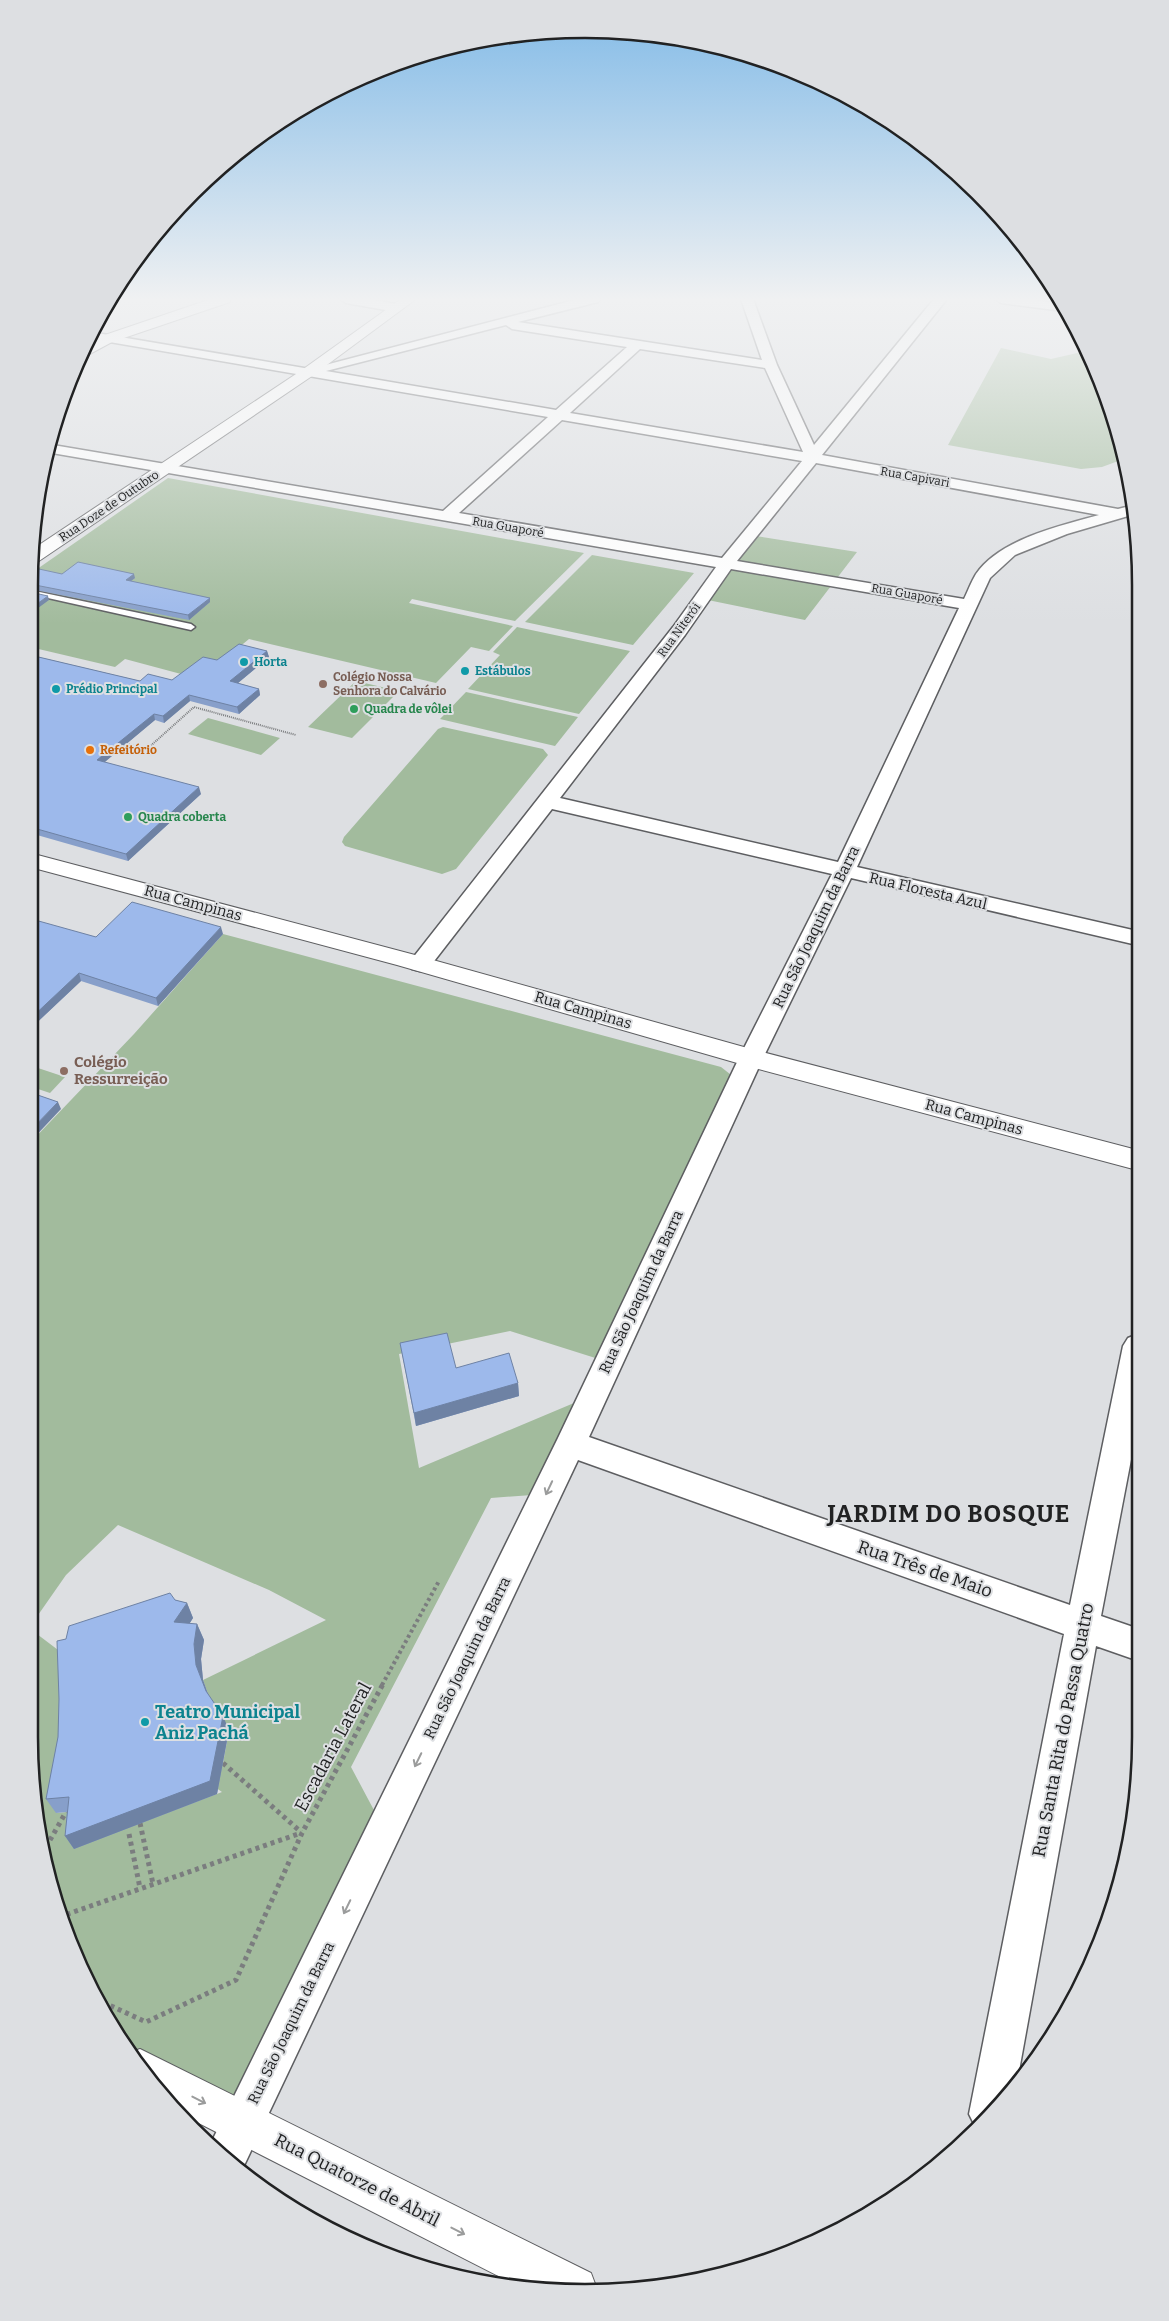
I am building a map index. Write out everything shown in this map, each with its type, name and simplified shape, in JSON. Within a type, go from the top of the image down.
[{"type":"main road","name":"Rua Doze de Outubro","points":[[39,553],[256,407]]},
{"type":"main road","name":"Rua Campinas","points":[[38,862],[420,964],[751,1058],[1132,1159]]},
{"type":"main road","name":"Rua Quatorze de Abril","points":[[169,2092],[234,2141],[556,2282]]},
{"type":"street","name":"Rua Capivari","points":[[507,407],[1127,511]]},
{"type":"street","points":[[447,516],[568,407]]},
{"type":"street","points":[[790,407],[813,458]]},
{"type":"street","name":"Rua Niterói","points":[[420,964],[679,631],[726,564],[854,407]]},
{"type":"street","name":"Rua Guaporé","points":[[55,449],[970,605]]},
{"type":"street","name":"Rua São Joaquim da Barra","points":[[234,2141],[570,1444],[751,1058],[844,871],[983,576],[1009,552],[1061,531],[1127,511]]},
{"type":"street","name":"Rua Floresta Azul","points":[[545,802],[1132,937]]},
{"type":"street","name":"Rua Santa Rita do Passa Quatro","points":[[993,2101],[1082,1624],[1132,1376]]},
{"type":"street","name":"Rua Três de Maio","points":[[570,1444],[1132,1642]]},
{"type":"lane","points":[[38,594],[191,627]]},
{"type":"path","points":[[120,742],[147,749],[194,708],[296,735]]},
{"type":"path","name":"Escadaria Lateral","points":[[223,1763],[302,1833],[439,1581]]},
{"type":"path","points":[[48,1843],[66,1812]]},
{"type":"path","points":[[140,1824],[153,1884]]},
{"type":"path","points":[[68,1914],[302,1833]]},
{"type":"path","points":[[108,2005],[146,2022],[236,1980],[302,1833]]},
{"type":"path","points":[[129,1834],[140,1888]]},
{"type":"green space","points":[[969,407],[1101,407],[1117,461],[1102,467],[1081,469],[948,445]]},
{"type":"green space","points":[[168,478],[584,553],[515,621],[412,599],[409,603],[513,626],[489,651],[471,647],[436,683],[249,639],[220,663],[181,674],[125,659],[115,667],[38,649],[38,568]]},
{"type":"green space","points":[[749,535],[857,552],[805,620],[698,598]]},
{"type":"green space","points":[[592,555],[694,573],[633,645],[525,622]]},
{"type":"green space","points":[[517,627],[630,651],[579,714],[468,689],[500,655],[493,652]]},
{"type":"green space","name":"Quadra de vôlei","points":[[356,681],[399,691],[352,738],[308,727]]},
{"type":"green space","points":[[466,692],[578,717],[555,746],[440,719]]},
{"type":"green space","points":[[208,718],[280,738],[261,755],[188,734]]},
{"type":"green space","points":[[443,727],[543,749],[548,755],[456,869],[442,874],[345,846],[342,842],[344,837],[438,729]]},
{"type":"green space","points":[[223,934],[721,1067],[735,1078],[608,1362],[510,1331],[399,1354],[419,1468],[593,1395],[546,1494],[491,1498],[351,1767],[384,1829],[233,2099],[203,2101],[159,2079],[111,2010],[79,1946],[56,1878],[42,1808],[38,1736],[38,1635],[66,1656],[56,1813],[78,1811],[140,1823],[222,1792],[193,1772],[223,1763],[229,1730],[212,1706],[203,1680],[326,1620],[269,1590],[118,1525],[66,1575],[38,1615],[38,1135],[134,1034]]},
{"type":"green space","points":[[38,1068],[65,1077],[50,1093],[38,1089]]},
{"type":"building","points":[[78,562],[134,574],[126,580],[210,598],[188,615],[38,586],[39,569],[62,574]]},
{"type":"building","points":[[38,594],[48,596],[38,603]]},
{"type":"building","points":[[239,644],[267,651],[230,681],[259,689],[237,707],[189,695],[163,716],[154,714],[97,760],[199,787],[126,854],[38,829],[38,657],[140,681],[148,674],[172,680],[203,657],[217,660]]},
{"type":"building","points":[[132,902],[221,927],[156,998],[79,973],[38,1012],[38,921],[96,937]]},
{"type":"building","points":[[38,1095],[58,1102],[38,1123]]},
{"type":"building","points":[[447,1333],[456,1368],[509,1353],[518,1383],[414,1413],[400,1343]]},
{"type":"building","name":"Teatro Municipal Aniz Pachá","points":[[170,1593],[175,1600],[187,1603],[174,1622],[197,1624],[194,1644],[196,1665],[206,1691],[223,1716],[210,1781],[65,1836],[69,1797],[46,1799],[58,1737],[57,1641],[66,1639],[69,1626]]},
{"type":"place","name":"Horta","points":[[244,662]]},
{"type":"place","name":"Estábulos","points":[[465,671]]},
{"type":"place","name":"Colégio Nossa Senhora do Calvário","points":[[323,684]]},
{"type":"place","name":"Prédio Principal","points":[[56,689]]},
{"type":"place","name":"Quadra de vôlei","points":[[354,709]]},
{"type":"place","name":"Refeitório","points":[[90,750]]},
{"type":"place","name":"Quadra coberta","points":[[128,817]]},
{"type":"place","name":"Colégio Ressurreição","points":[[64,1071]]},
{"type":"place","name":"Teatro Municipal Aniz Pachá","points":[[145,1722]]},
{"type":"district","name":"JARDIM DO BOSQUE","points":[[949,1514]]}]
